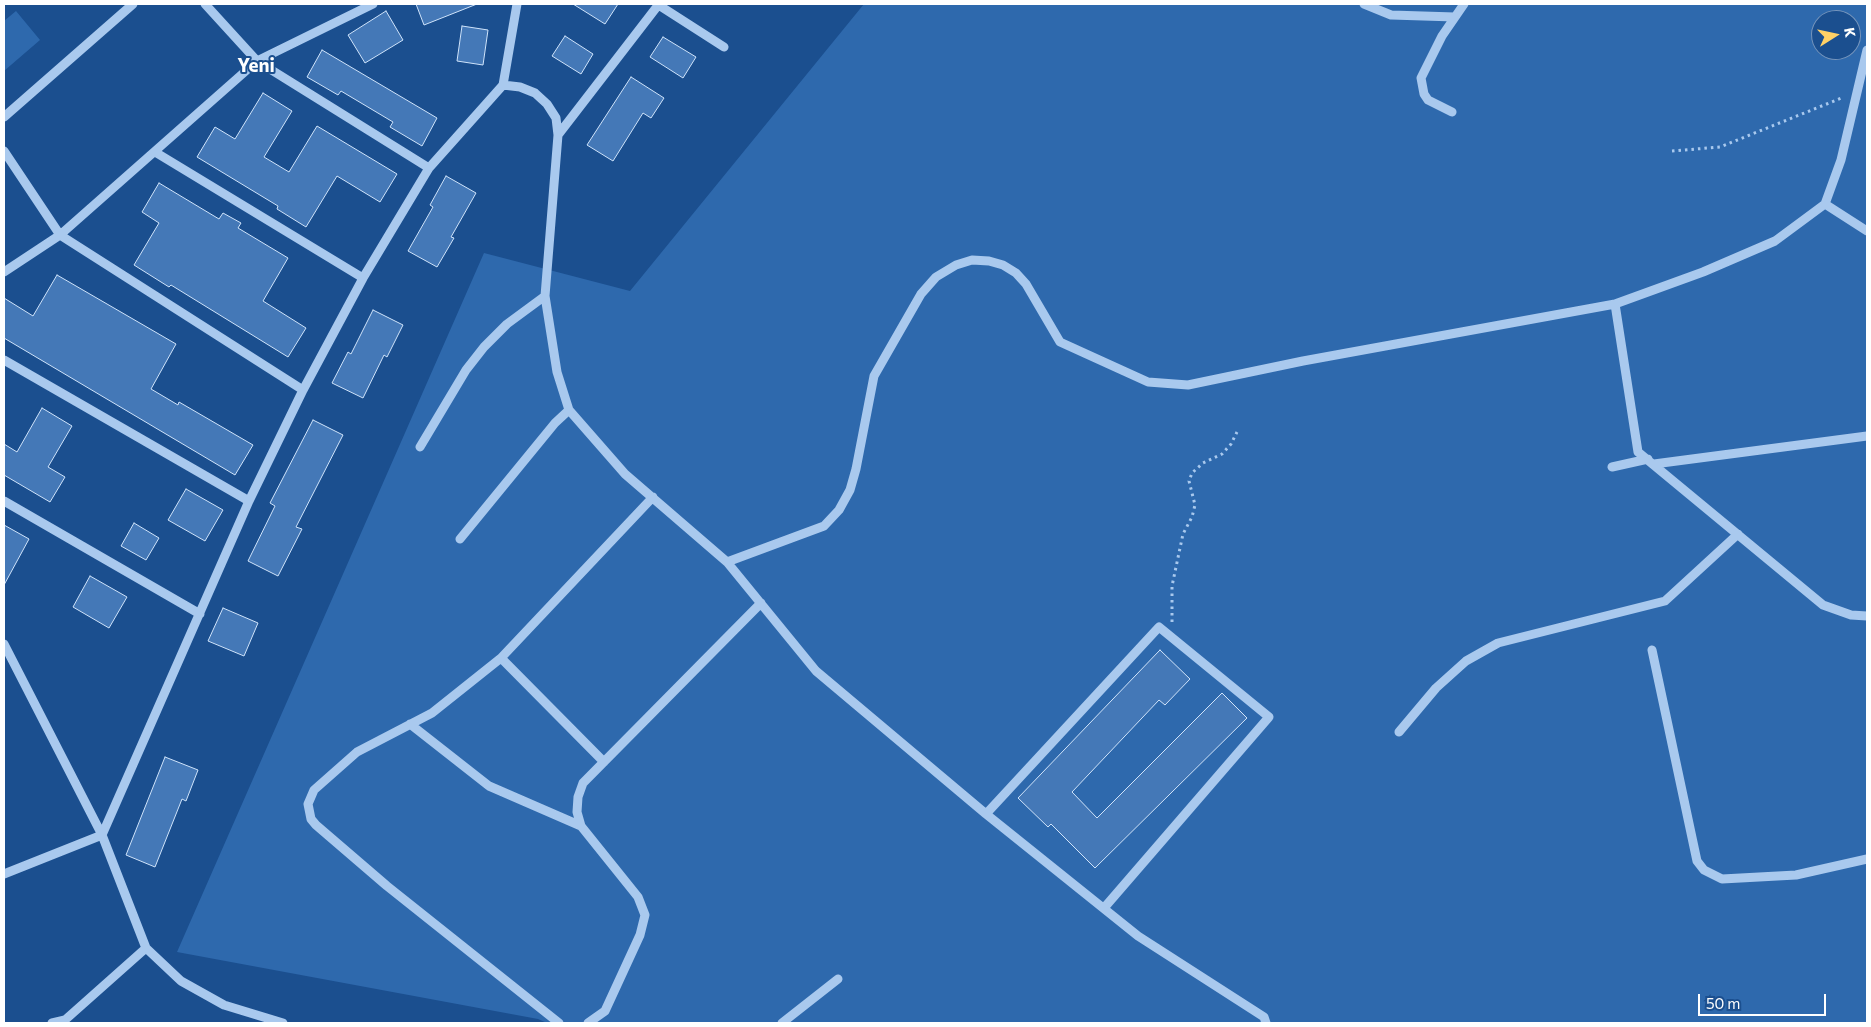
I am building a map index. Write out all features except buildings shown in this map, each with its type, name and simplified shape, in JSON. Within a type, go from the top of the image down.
[{"type":"street","points":[[4,117],[133,4]]},
{"type":"street","points":[[205,4],[257,61],[429,168]]},
{"type":"street","points":[[4,272],[60,235],[257,61],[373,4]]},
{"type":"street","points":[[4,874],[102,835],[249,501],[302,390],[364,278],[429,168],[503,85],[517,4]]},
{"type":"street","points":[[558,135],[658,4],[724,47]]},
{"type":"street","points":[[1364,4],[1391,15],[1455,17]]},
{"type":"street","points":[[1452,112],[1428,100],[1424,94],[1421,78],[1442,36],[1464,4]]},
{"type":"street","points":[[727,562],[824,526],[839,510],[850,490],[856,469],[874,376],[921,294],[936,277],[956,265],[972,260],[989,261],[1004,265],[1016,273],[1026,284],[1060,342],[1148,382],[1188,385],[1303,361],[1616,304],[1703,272],[1774,241],[1825,204],[1841,160],[1856,92],[1863,82],[1867,50]]},
{"type":"street","points":[[503,85],[520,87],[534,93],[547,104],[556,118],[558,135],[546,296],[557,372],[569,410],[625,474],[727,562],[816,671],[986,814],[1138,936],[1264,1017],[1266,1023]]},
{"type":"street","points":[[4,151],[60,235],[302,390]]},
{"type":"street","points":[[155,152],[364,278]]},
{"type":"street","points":[[1825,204],[1867,230]]},
{"type":"street","points":[[420,447],[466,370],[484,347],[507,324],[546,296]]},
{"type":"street","points":[[1616,304],[1638,452],[1823,605],[1850,614],[1867,616]]},
{"type":"street","points":[[4,360],[249,501]]},
{"type":"street","points":[[460,539],[555,423],[569,410]]},
{"type":"street","points":[[1612,467],[1867,436]]},
{"type":"street","points":[[558,1023],[387,886],[311,819],[308,804],[314,790],[356,752],[432,713],[501,658],[652,497]]},
{"type":"street","points":[[4,501],[200,614]]},
{"type":"street","points":[[1399,732],[1436,688],[1466,661],[1498,644],[1665,601],[1738,534]]},
{"type":"street","points":[[588,1023],[605,1011],[640,934],[644,915],[638,896],[581,826],[577,812],[578,797],[583,783],[760,603]]},
{"type":"street","points":[[986,814],[1159,627],[1269,717],[1104,908]]},
{"type":"street","points":[[4,644],[102,835],[146,948],[181,981],[224,1005],[269,1021],[283,1023]]},
{"type":"street","points":[[1652,650],[1697,861],[1704,870],[1722,878],[1796,875],[1867,859]]},
{"type":"street","points":[[501,658],[604,762]]},
{"type":"street","points":[[410,724],[489,786],[581,826]]},
{"type":"street","points":[[52,1023],[65,1020],[146,948]]},
{"type":"street","points":[[782,1023],[838,979]]},
{"type":"path","points":[[1672,151],[1720,147],[1856,92]]},
{"type":"path","points":[[1172,638],[1172,586],[1183,534],[1192,517],[1195,505],[1189,481],[1192,473],[1203,463],[1222,454],[1237,432]]},
{"type":"shaded area","points":[[864,4],[1867,4],[1867,1023],[547,1023],[538,1019],[177,952],[484,253],[630,291]]},
{"type":"shaded area","points":[[16,11],[40,40],[4,71],[4,21]]},
{"type":"district","name":"Yeni","points":[[256,66]]}]
